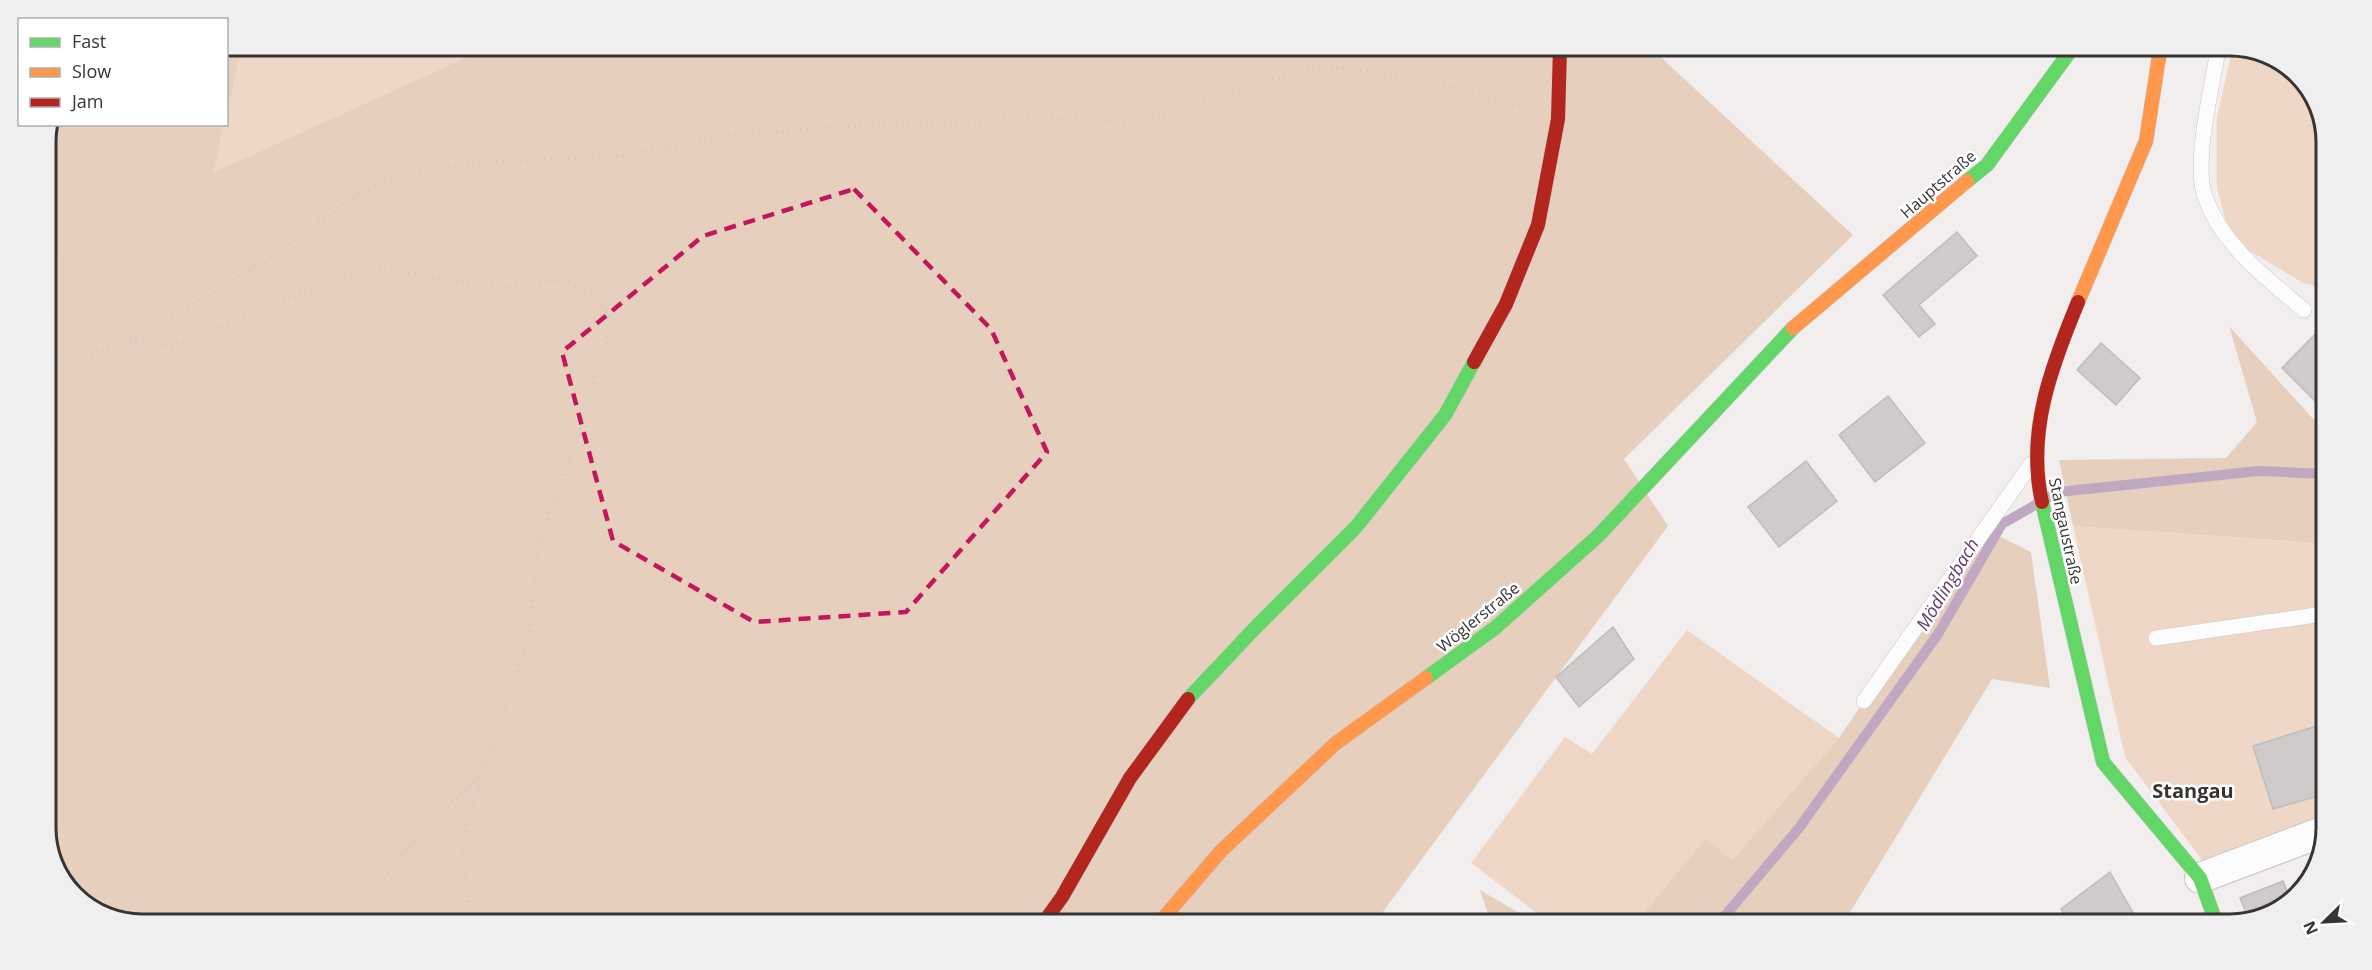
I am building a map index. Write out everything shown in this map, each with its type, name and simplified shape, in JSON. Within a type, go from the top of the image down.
[{"type":"main road","points":[[1050,914],[1062,897],[1130,778],[1188,699],[1356,527],[1445,415],[1506,304],[1538,225],[1558,119],[1560,55]]},
{"type":"main road","name":"Hauptstraße","points":[[1801,320],[1987,165],[2067,55]]},
{"type":"main road","name":"Stangaustraße","points":[[2159,55],[2146,141],[2054,359],[2040,418],[2037,478],[2046,525],[2103,762],[2200,878],[2213,914]]},
{"type":"main road","name":"Wöglerstraße","points":[[1167,914],[1221,852],[1336,744],[1495,628],[1598,536],[1801,320]]},
{"type":"street","points":[[2200,878],[2316,834]]},
{"type":"lane","points":[[2217,55],[2206,122],[2202,164],[2204,195],[2217,223],[2253,267],[2304,310]]},
{"type":"lane","points":[[1864,701],[2038,454]]},
{"type":"lane","points":[[2156,638],[2316,615]]},
{"type":"path","points":[[56,365],[130,341],[262,263],[358,194],[389,181],[471,163],[618,156],[740,134],[898,123],[939,126],[1032,116],[1137,123],[1267,81],[1324,66],[1450,86],[1558,119]]},
{"type":"path","points":[[130,341],[169,347],[353,273],[386,269],[477,285],[504,287],[566,280],[595,294],[613,319],[572,456],[548,516],[537,553],[530,634],[480,775],[463,840],[463,861],[471,914]]},
{"type":"path","points":[[354,914],[423,831],[480,775]]},
{"type":"highlighted area","points":[[854,189],[991,329],[1047,452],[906,612],[754,622],[613,541],[562,352],[703,236]]},
{"type":"shaded area","points":[[228,55],[240,55],[228,109]]},
{"type":"shaded area","points":[[240,55],[471,55],[214,172],[224,126],[228,126],[228,109]]},
{"type":"shaded area","points":[[471,55],[1658,55],[1853,235],[1624,459],[1668,526],[1380,914],[125,913],[103,906],[73,881],[62,861],[56,834],[57,126],[224,126],[214,172]]},
{"type":"shaded area","points":[[2231,55],[2258,60],[2274,67],[2299,89],[2305,98],[2314,119],[2316,136],[2316,286],[2303,283],[2230,239],[2217,188],[2217,117]]},
{"type":"shaded area","points":[[2229,326],[2316,422],[2315,543],[2073,526],[2059,460],[2226,458],[2257,422]]},
{"type":"shaded area","points":[[2073,526],[2314,543],[2316,540],[2316,818],[2202,860],[2125,757]]},
{"type":"shaded area","points":[[1981,527],[2031,552],[2050,688],[1992,679],[1849,914],[1642,914],[1706,839],[1732,860],[1839,738]]},
{"type":"shaded area","points":[[1687,630],[1839,738],[1732,860],[1706,840],[1643,914],[1538,914],[1471,863],[1565,737],[1592,754]]},
{"type":"shaded area","points":[[1480,890],[1521,914],[1488,914]]},
{"type":"building","points":[[1957,232],[1977,256],[1919,305],[1935,324],[1919,337],[1883,295]]},
{"type":"building","points":[[2316,333],[2316,402],[2282,368]]},
{"type":"building","points":[[2101,343],[2140,378],[2116,405],[2077,370]]},
{"type":"building","points":[[1888,396],[1925,443],[1875,482],[1839,435]]},
{"type":"building","points":[[1806,461],[1837,501],[1779,547],[1748,507]]},
{"type":"building","points":[[1613,627],[1634,659],[1579,707],[1556,677]]},
{"type":"building","points":[[2316,726],[2316,797],[2273,809],[2253,746]]},
{"type":"building","points":[[2110,872],[2134,914],[2064,914],[2061,909]]},
{"type":"building","points":[[2283,881],[2287,892],[2269,906],[2247,913],[2240,898]]},
{"type":"waterway","name":"Mödlingbach","points":[[1726,914],[1799,828],[1938,634],[2002,524],[2058,492],[2259,471],[2316,474]]},
{"type":"traffic: fast","points":[[1967,181],[1987,165],[2067,55]]},
{"type":"traffic: fast","points":[[1426,678],[1495,628],[1598,536],[1793,328]]},
{"type":"traffic: fast","points":[[1188,699],[1356,527],[1445,415],[1474,362]]},
{"type":"traffic: fast","points":[[2042,502],[2103,762],[2200,878],[2213,914]]},
{"type":"traffic: slow","points":[[2078,302],[2146,141],[2159,55]]},
{"type":"traffic: slow","points":[[1793,328],[1967,181]]},
{"type":"traffic: slow","points":[[1167,914],[1221,851],[1336,743],[1426,678]]},
{"type":"traffic: jam","points":[[1474,362],[1506,304],[1538,225],[1558,119],[1560,55]]},
{"type":"traffic: jam","points":[[2042,502],[2037,450],[2044,399],[2059,350],[2078,302]]},
{"type":"traffic: jam","points":[[1050,914],[1062,897],[1130,778],[1188,699]]},
{"type":"district","name":"Stangau","points":[[2193,790]]}]
